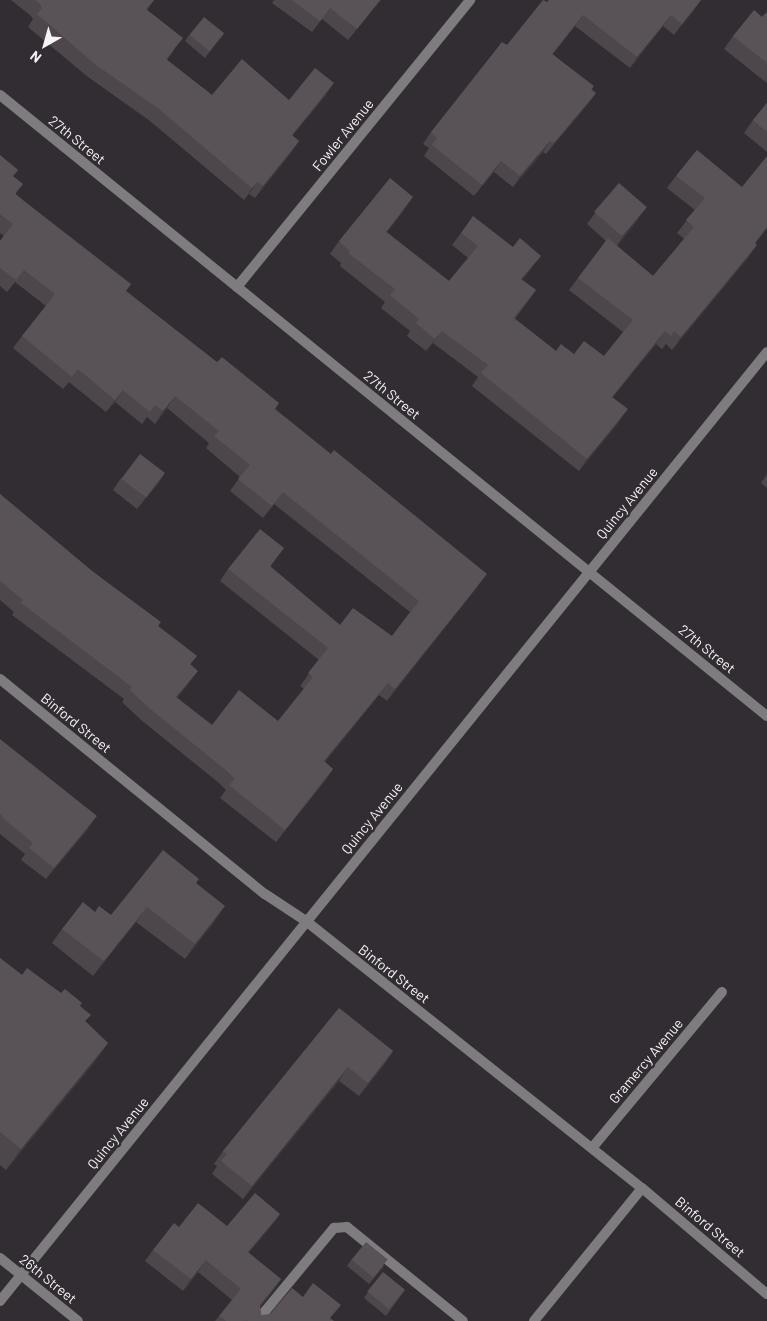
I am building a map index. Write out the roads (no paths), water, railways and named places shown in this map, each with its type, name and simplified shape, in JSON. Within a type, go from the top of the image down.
[{"type":"street","name":"Fowler Avenue","points":[[237,287],[470,0]]},
{"type":"street","name":"27th Street","points":[[0,95],[767,716]]},
{"type":"street","name":"Quincy Avenue","points":[[0,1301],[767,352]]},
{"type":"street","name":"Binford Street","points":[[0,679],[265,894],[306,922],[642,1188],[767,1294]]},
{"type":"street","name":"Gramercy Avenue","points":[[592,1148],[722,992]]},
{"type":"street","points":[[534,1321],[642,1188]]},
{"type":"street","points":[[257,1321],[334,1228],[347,1227],[463,1321]]},
{"type":"street","name":"26th Street","points":[[0,1258],[78,1321]]}]
